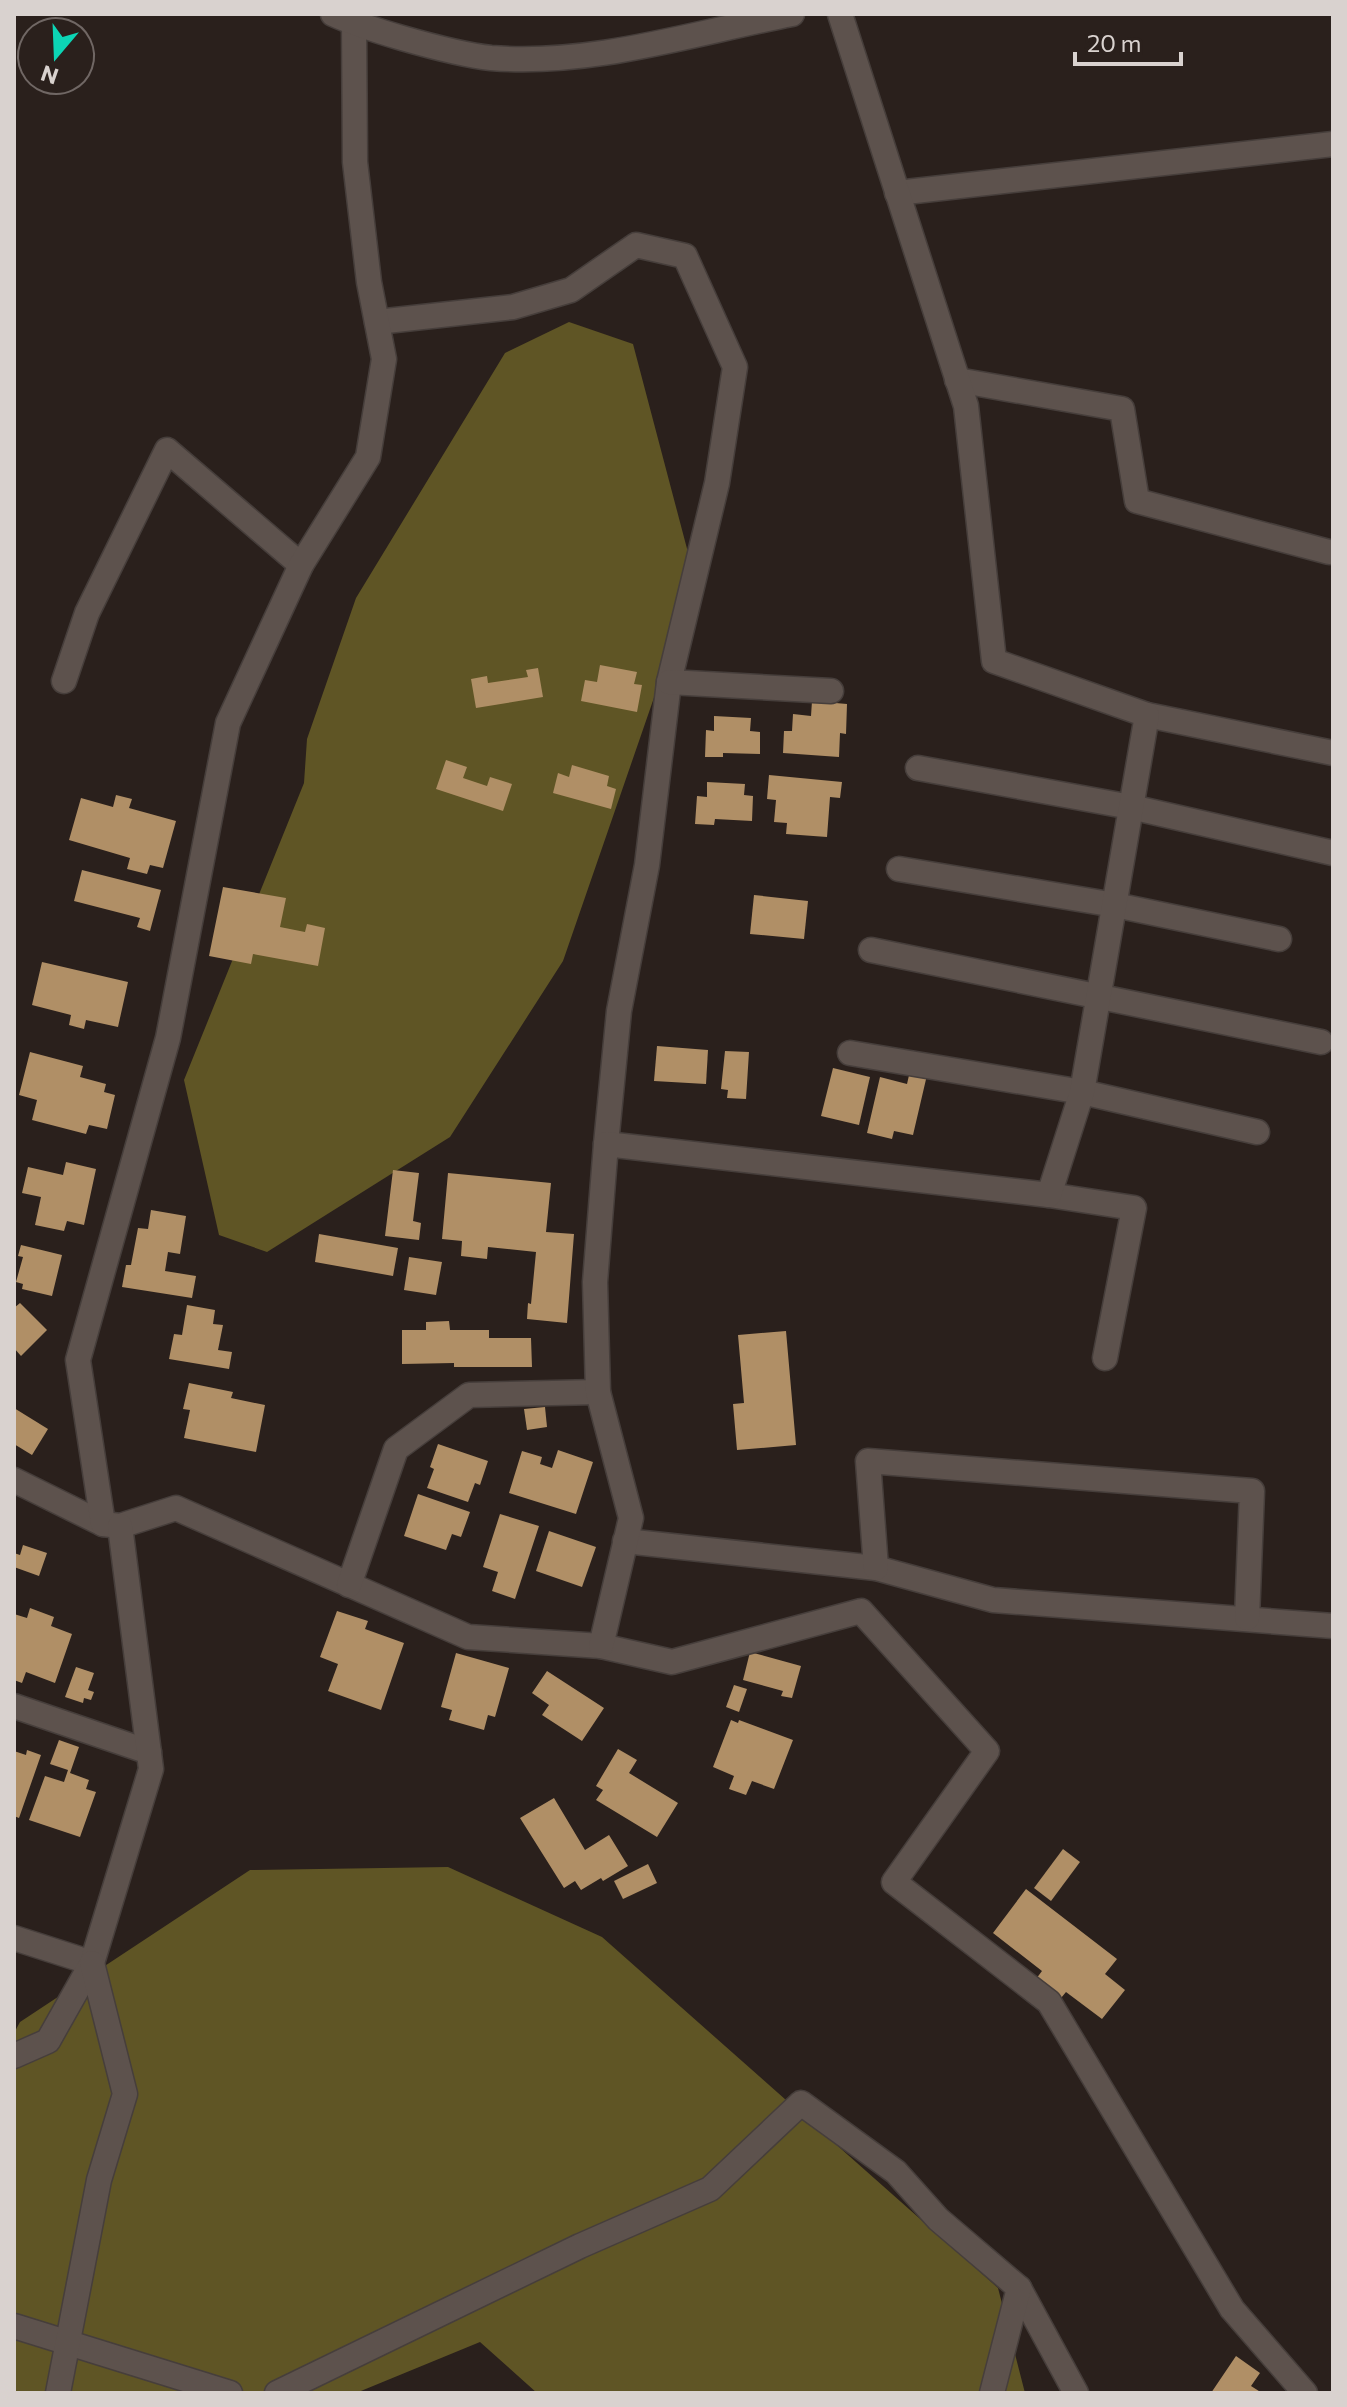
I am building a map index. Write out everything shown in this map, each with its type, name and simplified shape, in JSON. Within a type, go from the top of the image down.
[{"type":"street","points":[[14,2056],[48,2041],[92,1963],[151,1769],[112,1525],[78,1360],[168,1038],[228,723],[301,565],[368,457],[384,359],[369,282],[355,162],[344,19],[418,42],[490,57],[540,58],[602,53],[673,41],[792,14]]},
{"type":"street","points":[[840,14],[966,406],[994,661],[1147,715],[1333,753]]},
{"type":"street","points":[[897,193],[1333,144]]},
{"type":"street","points":[[377,322],[513,307],[571,290],[636,245],[685,256],[735,367],[717,483],[669,682],[647,865],[619,1011],[595,1282],[598,1392],[631,1518],[601,1646]]},
{"type":"street","points":[[957,380],[1122,409],[1137,501],[1329,552]]},
{"type":"street","points":[[64,681],[87,613],[167,450],[301,565]]},
{"type":"street","points":[[669,682],[831,691]]},
{"type":"street","points":[[1049,1195],[1082,1092],[1147,715]]},
{"type":"street","points":[[918,768],[1131,807],[1333,853]]},
{"type":"street","points":[[899,869],[1115,905],[1279,939]]},
{"type":"street","points":[[871,950],[1321,1042]]},
{"type":"street","points":[[850,1053],[1082,1092],[1257,1132]]},
{"type":"street","points":[[606,1144],[1049,1195],[1134,1208],[1105,1358]]},
{"type":"street","points":[[349,1585],[396,1449],[469,1395],[598,1392]]},
{"type":"street","points":[[876,1568],[868,1461],[1252,1491],[1247,1618]]},
{"type":"street","points":[[14,1480],[112,1525],[176,1508],[468,1637],[601,1646],[672,1662],[861,1611],[987,1751],[894,1882],[1049,2002],[1232,2309],[1305,2393]]},
{"type":"street","points":[[625,1541],[876,1568],[993,1600],[1333,1626]]},
{"type":"street","points":[[14,1706],[149,1752]]},
{"type":"street","points":[[14,1938],[92,1963]]},
{"type":"street","points":[[58,2393],[99,2180],[125,2094],[92,1963]]},
{"type":"street","points":[[277,2393],[580,2246],[710,2189],[801,2103],[896,2172],[938,2219],[1019,2288],[1076,2393]]},
{"type":"street","points":[[992,2393],[1019,2288]]},
{"type":"street","points":[[14,2326],[230,2393]]},
{"type":"shaded area","points":[[569,322],[633,344],[695,579],[563,961],[450,1137],[267,1252],[219,1235],[184,1080],[304,783],[307,739],[356,598],[505,353]]},
{"type":"shaded area","points":[[448,1867],[602,1937],[998,2288],[1025,2393],[537,2393],[480,2342],[356,2393],[14,2393],[14,2033],[20,2022],[250,1870]]},
{"type":"building","points":[[600,665],[637,672],[634,684],[642,685],[637,712],[581,701],[585,680],[597,682]]},
{"type":"building","points":[[538,668],[543,697],[476,708],[471,679],[487,676],[488,683],[528,677],[526,670]]},
{"type":"building","points":[[812,701],[847,704],[846,734],[840,733],[839,757],[783,753],[784,731],[792,731],[793,714],[811,716]]},
{"type":"building","points":[[714,716],[751,718],[750,731],[760,732],[760,754],[723,753],[723,757],[705,757],[706,730],[714,731]]},
{"type":"building","points":[[446,760],[467,767],[463,778],[487,786],[490,777],[512,784],[503,811],[436,789]]},
{"type":"building","points":[[572,765],[609,776],[607,786],[616,789],[611,809],[553,793],[558,773],[569,777]]},
{"type":"building","points":[[769,775],[842,782],[840,798],[830,797],[827,837],[786,834],[787,823],[774,822],[776,800],[767,799]]},
{"type":"building","points":[[707,782],[745,784],[744,795],[753,796],[752,821],[715,819],[714,825],[695,824],[697,796],[707,797]]},
{"type":"building","points":[[116,795],[132,799],[129,808],[176,821],[163,868],[150,865],[147,874],[127,869],[130,858],[69,840],[81,798],[113,807]]},
{"type":"building","points":[[82,870],[161,890],[150,931],[137,927],[140,918],[74,901]]},
{"type":"building","points":[[223,887],[286,898],[280,927],[305,932],[307,924],[325,928],[318,966],[253,954],[251,964],[209,956]]},
{"type":"building","points":[[754,895],[808,901],[804,939],[750,934]]},
{"type":"building","points":[[42,962],[128,982],[118,1027],[86,1020],[84,1029],[69,1025],[71,1015],[32,1005]]},
{"type":"building","points":[[657,1046],[708,1050],[706,1084],[654,1081]]},
{"type":"building","points":[[725,1051],[749,1052],[746,1099],[727,1098],[728,1090],[721,1089]]},
{"type":"building","points":[[30,1052],[83,1066],[80,1077],[106,1084],[104,1092],[115,1095],[107,1129],[89,1125],[86,1134],[32,1120],[37,1100],[19,1095]]},
{"type":"building","points":[[833,1068],[870,1077],[859,1125],[821,1116]]},
{"type":"building","points":[[910,1071],[927,1075],[913,1135],[894,1131],[892,1139],[867,1133],[880,1077],[907,1084]]},
{"type":"building","points":[[66,1162],[96,1169],[84,1225],[67,1221],[64,1231],[35,1225],[41,1197],[22,1193],[28,1167],[63,1175]]},
{"type":"building","points":[[393,1170],[419,1173],[413,1221],[421,1223],[419,1240],[385,1236]]},
{"type":"building","points":[[448,1173],[551,1183],[546,1232],[574,1234],[567,1323],[527,1319],[536,1252],[488,1247],[487,1259],[461,1256],[462,1241],[442,1239]]},
{"type":"building","points":[[151,1210],[186,1216],[180,1254],[168,1252],[165,1271],[196,1276],[192,1298],[122,1287],[126,1265],[131,1265],[138,1228],[148,1229]]},
{"type":"building","points":[[319,1234],[398,1248],[393,1276],[315,1262]]},
{"type":"building","points":[[21,1245],[62,1255],[52,1296],[22,1289],[23,1284],[16,1282],[23,1257],[18,1256]]},
{"type":"building","points":[[409,1257],[442,1262],[436,1295],[404,1290]]},
{"type":"building","points":[[20,1303],[47,1330],[21,1356],[14,1348],[14,1308]]},
{"type":"building","points":[[187,1305],[215,1310],[213,1324],[223,1325],[218,1350],[232,1352],[229,1369],[169,1359],[174,1334],[182,1335]]},
{"type":"building","points":[[449,1321],[450,1330],[489,1330],[489,1338],[531,1338],[532,1367],[402,1364],[402,1330],[426,1330],[426,1322]]},
{"type":"building","points":[[786,1331],[796,1445],[737,1450],[733,1404],[744,1403],[738,1335]]},
{"type":"building","points":[[189,1383],[233,1392],[231,1398],[265,1405],[256,1452],[184,1438],[190,1410],[183,1409]]},
{"type":"building","points":[[545,1407],[547,1427],[527,1430],[524,1409]]},
{"type":"building","points":[[14,1408],[48,1429],[32,1455],[14,1444]]},
{"type":"building","points":[[438,1444],[488,1461],[480,1485],[475,1483],[468,1502],[427,1488]]},
{"type":"building","points":[[558,1450],[593,1462],[576,1514],[509,1493],[522,1451],[542,1457],[540,1464],[552,1468]]},
{"type":"building","points":[[418,1494],[470,1512],[461,1537],[452,1534],[446,1550],[404,1536]]},
{"type":"building","points":[[500,1514],[539,1526],[515,1599],[492,1591],[498,1572],[483,1567]]},
{"type":"building","points":[[549,1531],[596,1547],[582,1587],[536,1571]]},
{"type":"building","points":[[23,1545],[47,1553],[39,1576],[14,1567],[14,1553],[20,1555]]},
{"type":"building","points":[[30,1608],[54,1617],[51,1626],[72,1634],[55,1683],[26,1672],[22,1683],[14,1680],[14,1614],[27,1618]]},
{"type":"building","points":[[337,1611],[368,1621],[365,1629],[404,1643],[381,1710],[328,1691],[338,1664],[320,1657]]},
{"type":"building","points":[[750,1652],[801,1666],[792,1698],[781,1696],[783,1691],[743,1680]]},
{"type":"building","points":[[456,1653],[509,1668],[495,1717],[488,1715],[484,1730],[449,1720],[452,1710],[441,1707]]},
{"type":"building","points":[[76,1667],[94,1673],[88,1690],[94,1692],[91,1700],[84,1698],[83,1703],[65,1697]]},
{"type":"building","points":[[547,1671],[604,1708],[582,1741],[542,1715],[549,1705],[532,1693]]},
{"type":"building","points":[[734,1685],[747,1689],[739,1712],[726,1707]]},
{"type":"building","points":[[731,1720],[738,1723],[739,1720],[793,1740],[774,1789],[752,1781],[746,1795],[729,1789],[734,1776],[713,1767]]},
{"type":"building","points":[[59,1740],[79,1747],[70,1773],[89,1780],[86,1789],[96,1792],[80,1837],[29,1820],[45,1776],[64,1782],[68,1770],[50,1764]]},
{"type":"building","points":[[618,1749],[637,1760],[629,1773],[678,1803],[657,1837],[596,1800],[603,1790],[596,1786]]},
{"type":"building","points":[[27,1750],[41,1755],[19,1818],[14,1816],[14,1751],[26,1755]]},
{"type":"building","points":[[554,1798],[585,1850],[609,1835],[628,1866],[581,1890],[575,1881],[564,1888],[520,1818]]},
{"type":"building","points":[[1063,1849],[1080,1862],[1051,1901],[1034,1888]]},
{"type":"building","points":[[648,1864],[657,1883],[623,1899],[614,1881]]},
{"type":"building","points":[[1026,1889],[1117,1959],[1105,1974],[1125,1990],[1102,2019],[1066,1992],[1061,1998],[1036,1979],[1042,1971],[993,1933]]},
{"type":"building","points":[[1236,2356],[1260,2373],[1251,2386],[1262,2393],[1211,2393]]}]
